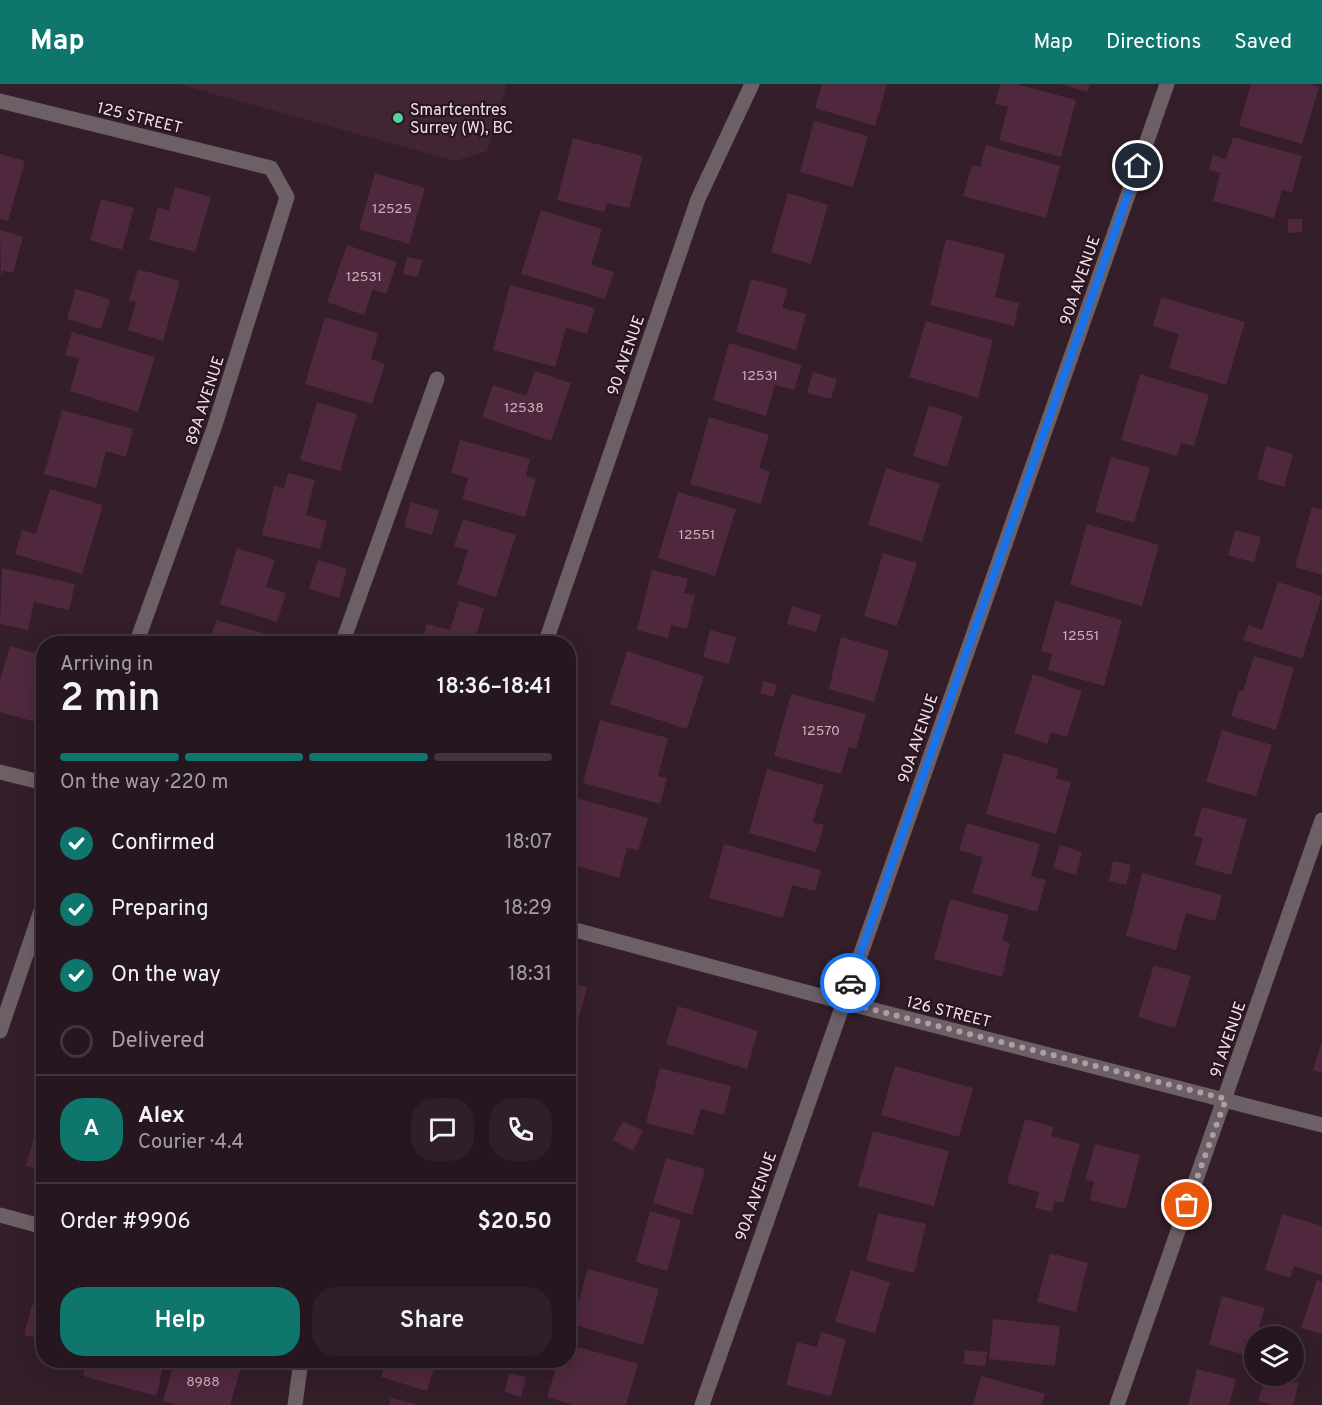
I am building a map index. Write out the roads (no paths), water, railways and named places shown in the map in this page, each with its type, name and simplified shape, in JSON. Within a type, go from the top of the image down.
[{"type":"street","name":"90 AVENUE","points":[[548,636],[698,200],[752,84]]},
{"type":"street","name":"90A AVENUE","points":[[702,1405],[1167,84]]},
{"type":"street","name":"125 STREET","points":[[0,102],[271,168]]},
{"type":"street","name":"89A AVENUE","points":[[139,636],[214,428],[287,197],[271,168]]},
{"type":"street","points":[[345,636],[437,379]]},
{"type":"street","points":[[0,772],[36,781]]},
{"type":"street","name":"91 AVENUE","points":[[1117,1405],[1322,820]]},
{"type":"street","points":[[0,1031],[36,925]]},
{"type":"street","name":"126 STREET","points":[[576,930],[843,1002],[1322,1125]]},
{"type":"street","points":[[0,1215],[36,1225]]},
{"type":"street","points":[[295,1405],[300,1368]]},
{"type":"place","name":"Smartcentres Surrey (W), BC","points":[[398,118]]}]
